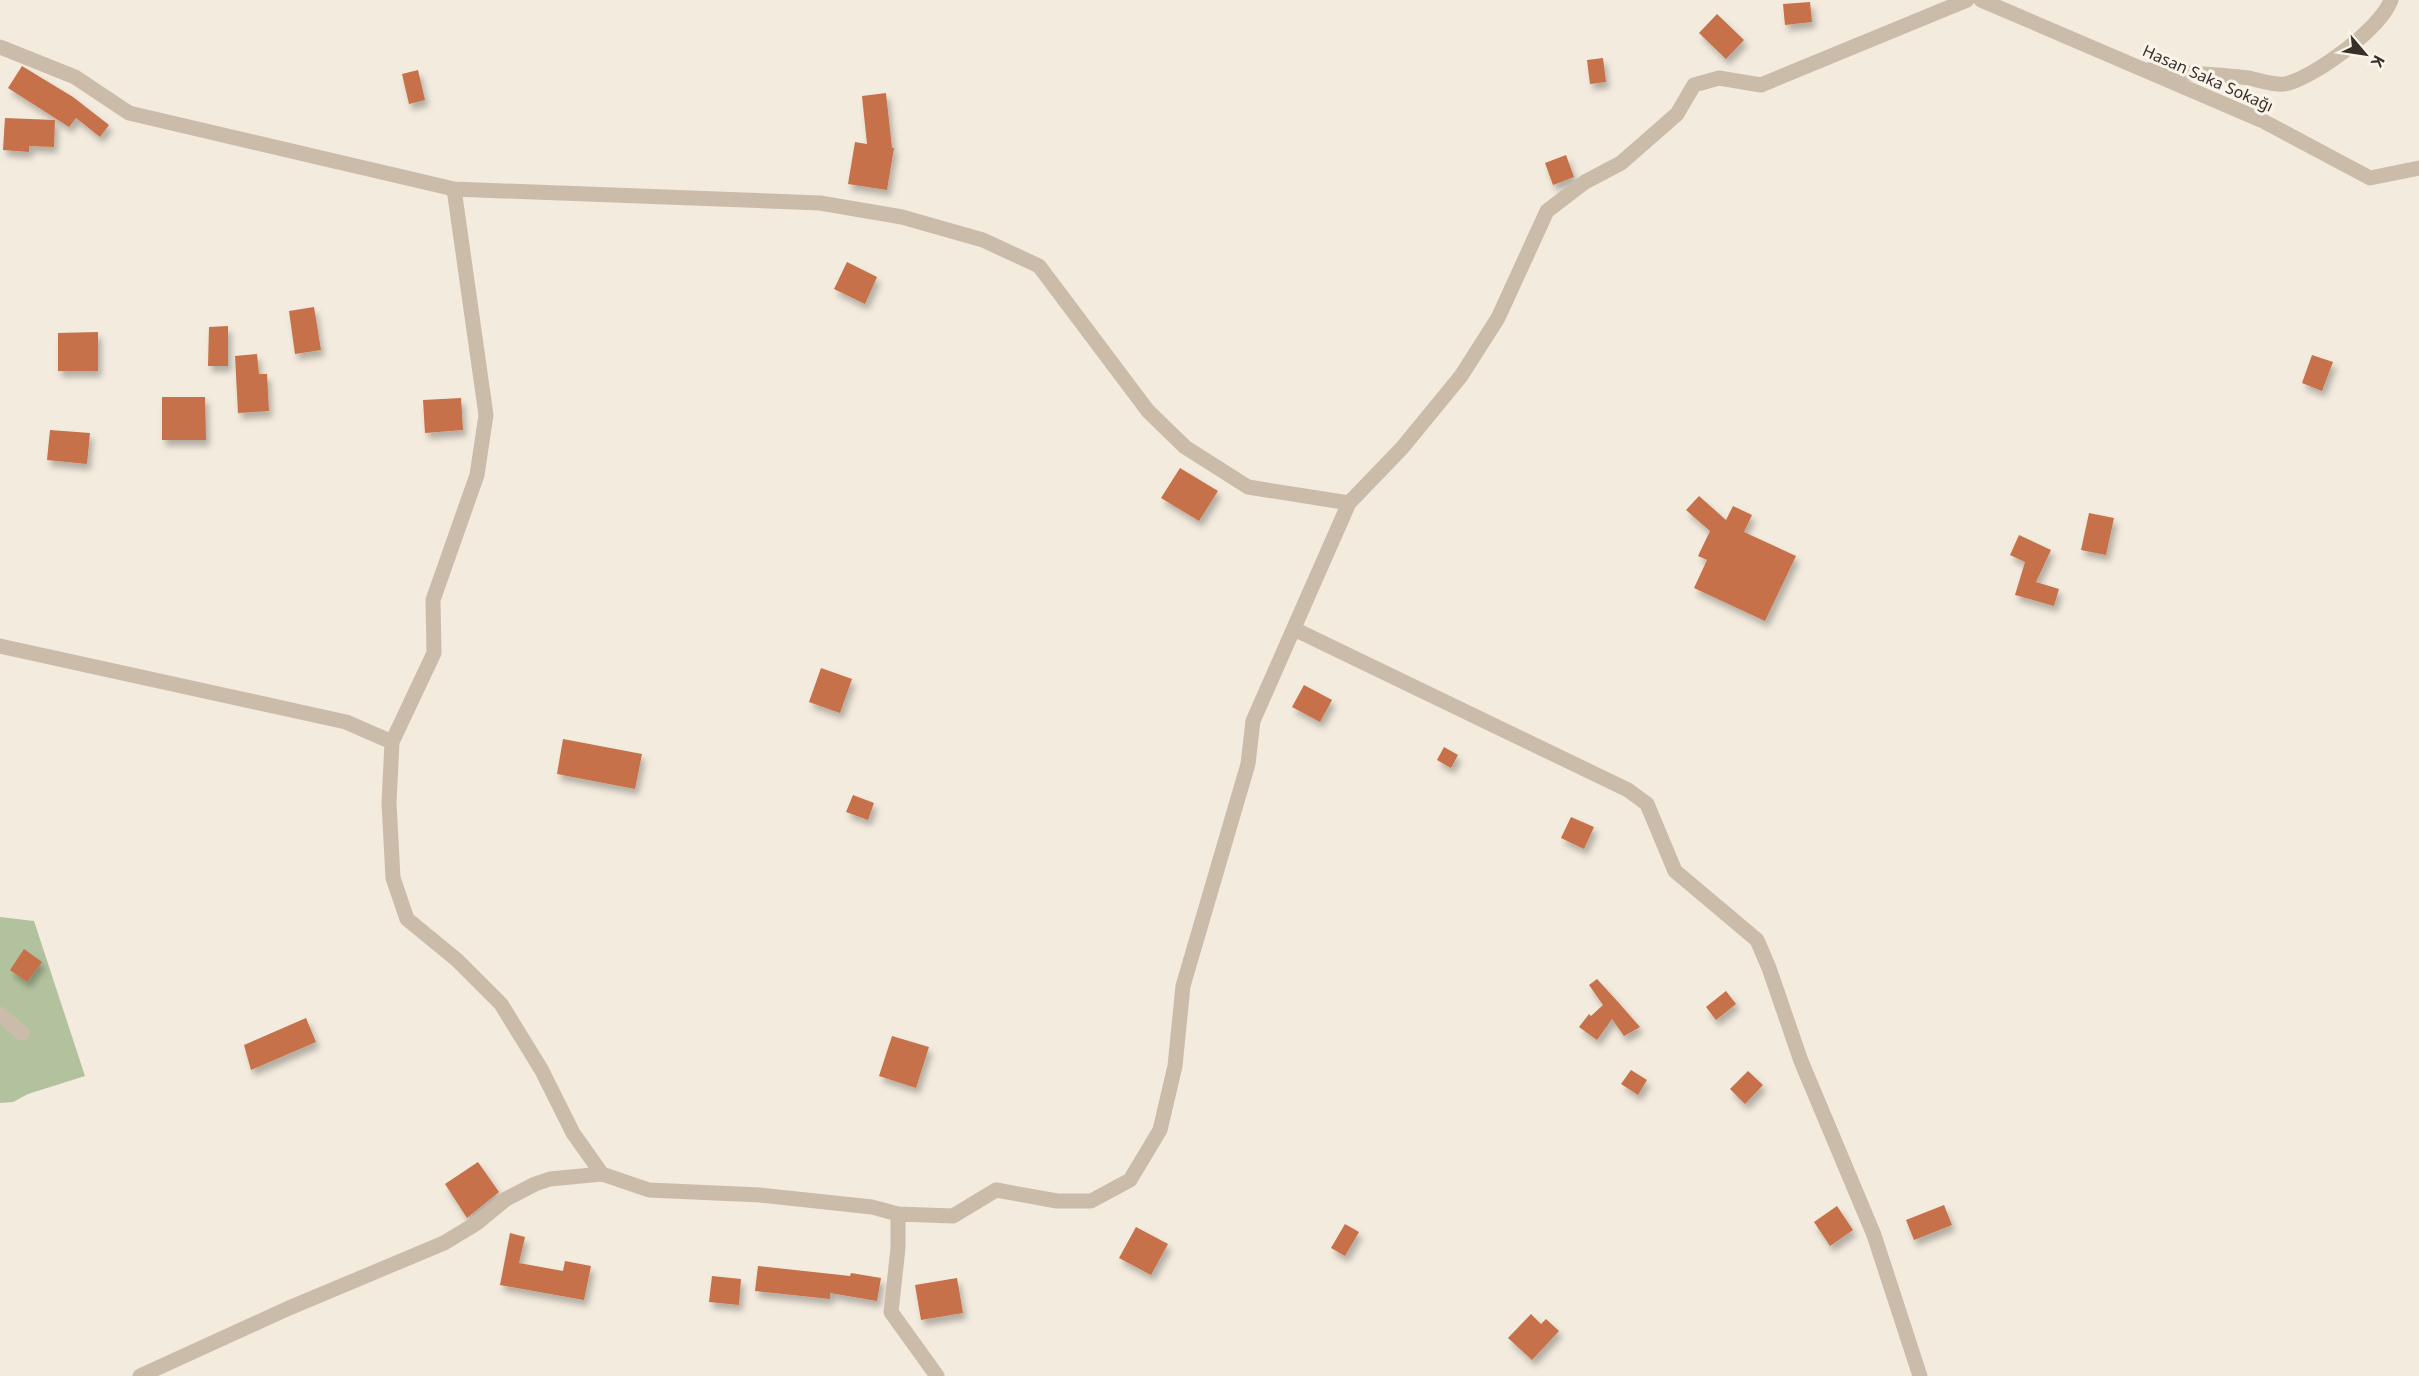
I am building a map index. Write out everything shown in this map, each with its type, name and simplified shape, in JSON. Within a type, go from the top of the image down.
[{"type":"street","points":[[140,1376],[289,1308],[444,1243],[477,1223],[506,1199],[550,1179],[602,1174],[649,1190],[760,1196],[872,1207],[898,1214],[953,1216],[996,1190],[1057,1201],[1091,1201],[1130,1180],[1160,1130],[1175,1066],[1183,986],[1248,764],[1253,721],[1349,503],[1402,448],[1461,376],[1498,318],[1547,211],[1585,182],[1621,163],[1677,114],[1694,85],[1719,78],[1761,86],[1966,0]]},
{"type":"street","name":"Hasan Saka Sokağı","points":[[1981,0],[2261,120],[2370,178],[2419,168]]},
{"type":"street","points":[[2145,70],[2247,78],[2284,84],[2332,62],[2369,29],[2389,6],[2391,0]]},
{"type":"street","points":[[0,47],[75,77],[129,113],[454,189],[820,203],[902,217],[983,240],[1040,266],[1148,411],[1185,447],[1248,487],[1349,503]]},
{"type":"street","points":[[454,189],[486,415],[477,475],[433,600],[434,653],[392,742],[389,803],[393,878],[407,919],[457,960],[501,1004],[541,1069],[573,1133],[602,1174]]},
{"type":"street","points":[[1294,629],[1628,790],[1647,804],[1675,871],[1756,940],[1769,968],[1802,1062],[1874,1235],[1920,1376]]},
{"type":"street","points":[[0,646],[346,722],[392,742]]},
{"type":"street","points":[[0,1014],[22,1033]]},
{"type":"street","points":[[898,1214],[898,1248],[891,1312],[937,1376]]},
{"type":"green space","points":[[0,917],[34,921],[85,1076],[28,1094],[13,1102],[0,1103]]},
{"type":"building","points":[[1810,2],[1812,22],[1785,25],[1783,4]]},
{"type":"building","points":[[1717,14],[1744,40],[1726,59],[1699,33]]},
{"type":"building","points":[[1603,58],[1606,82],[1590,84],[1587,60]]},
{"type":"building","points":[[22,66],[73,97],[109,125],[100,137],[76,118],[69,127],[8,88]]},
{"type":"building","points":[[418,70],[425,100],[409,104],[402,74]]},
{"type":"building","points":[[886,93],[892,148],[894,148],[887,190],[848,184],[855,142],[867,144],[862,96]]},
{"type":"building","points":[[5,118],[55,120],[54,147],[29,146],[29,152],[3,150]]},
{"type":"building","points":[[1566,155],[1574,177],[1553,185],[1545,163]]},
{"type":"building","points":[[847,262],[877,277],[865,304],[834,289]]},
{"type":"building","points":[[314,307],[321,350],[295,354],[289,311]]},
{"type":"building","points":[[228,326],[228,366],[208,366],[209,327]]},
{"type":"building","points":[[98,332],[98,371],[58,371],[58,333]]},
{"type":"building","points":[[257,354],[259,374],[267,374],[269,411],[238,413],[235,356]]},
{"type":"building","points":[[2312,355],[2333,362],[2322,391],[2302,383]]},
{"type":"building","points":[[162,397],[205,397],[206,440],[162,440]]},
{"type":"building","points":[[461,398],[463,430],[425,433],[423,400]]},
{"type":"building","points":[[50,430],[90,433],[87,464],[47,460]]},
{"type":"building","points":[[1180,468],[1218,491],[1199,521],[1161,498]]},
{"type":"building","points":[[1699,496],[1726,520],[1733,506],[1752,515],[1744,532],[1796,556],[1765,621],[1694,588],[1707,560],[1698,556],[1710,531],[1686,510]]},
{"type":"building","points":[[2089,513],[2114,518],[2106,555],[2081,550]]},
{"type":"building","points":[[2019,535],[2051,550],[2036,582],[2059,589],[2054,606],[2015,595],[2025,562],[2010,555]]},
{"type":"building","points":[[821,668],[852,679],[840,713],[809,702]]},
{"type":"building","points":[[1304,685],[1332,700],[1320,722],[1292,707]]},
{"type":"building","points":[[563,739],[642,754],[635,789],[557,774]]},
{"type":"building","points":[[1444,747],[1458,755],[1451,768],[1437,760]]},
{"type":"building","points":[[853,795],[874,803],[868,820],[846,812]]},
{"type":"building","points":[[1571,817],[1594,827],[1584,849],[1561,838]]},
{"type":"building","points":[[24,949],[42,962],[27,982],[10,970]]},
{"type":"building","points":[[1597,979],[1640,1027],[1624,1036],[1612,1019],[1597,1040],[1579,1027],[1589,1014],[1591,1016],[1603,1005],[1589,985]]},
{"type":"building","points":[[1726,991],[1736,1004],[1716,1020],[1706,1007]]},
{"type":"building","points":[[306,1018],[316,1042],[251,1070],[244,1045]]},
{"type":"building","points":[[892,1036],[929,1047],[916,1088],[879,1076]]},
{"type":"building","points":[[1631,1070],[1647,1080],[1638,1095],[1621,1084]]},
{"type":"building","points":[[1748,1071],[1763,1085],[1745,1104],[1730,1089]]},
{"type":"building","points":[[478,1162],[499,1192],[467,1218],[445,1184]]},
{"type":"building","points":[[1944,1205],[1952,1225],[1914,1240],[1906,1220]]},
{"type":"building","points":[[1837,1206],[1853,1230],[1830,1246],[1814,1222]]},
{"type":"building","points":[[1345,1224],[1359,1232],[1345,1256],[1331,1248]]},
{"type":"building","points":[[1136,1227],[1168,1244],[1151,1275],[1119,1258]]},
{"type":"building","points":[[510,1233],[525,1237],[519,1263],[563,1271],[565,1261],[591,1266],[584,1300],[500,1285]]},
{"type":"building","points":[[758,1266],[850,1276],[851,1273],[881,1278],[877,1301],[830,1293],[830,1299],[755,1291]]},
{"type":"building","points":[[712,1276],[741,1279],[739,1305],[709,1302]]},
{"type":"building","points":[[957,1278],[963,1313],[921,1320],[915,1285]]},
{"type":"building","points":[[1531,1314],[1541,1324],[1546,1319],[1559,1331],[1532,1360],[1508,1338]]}]
